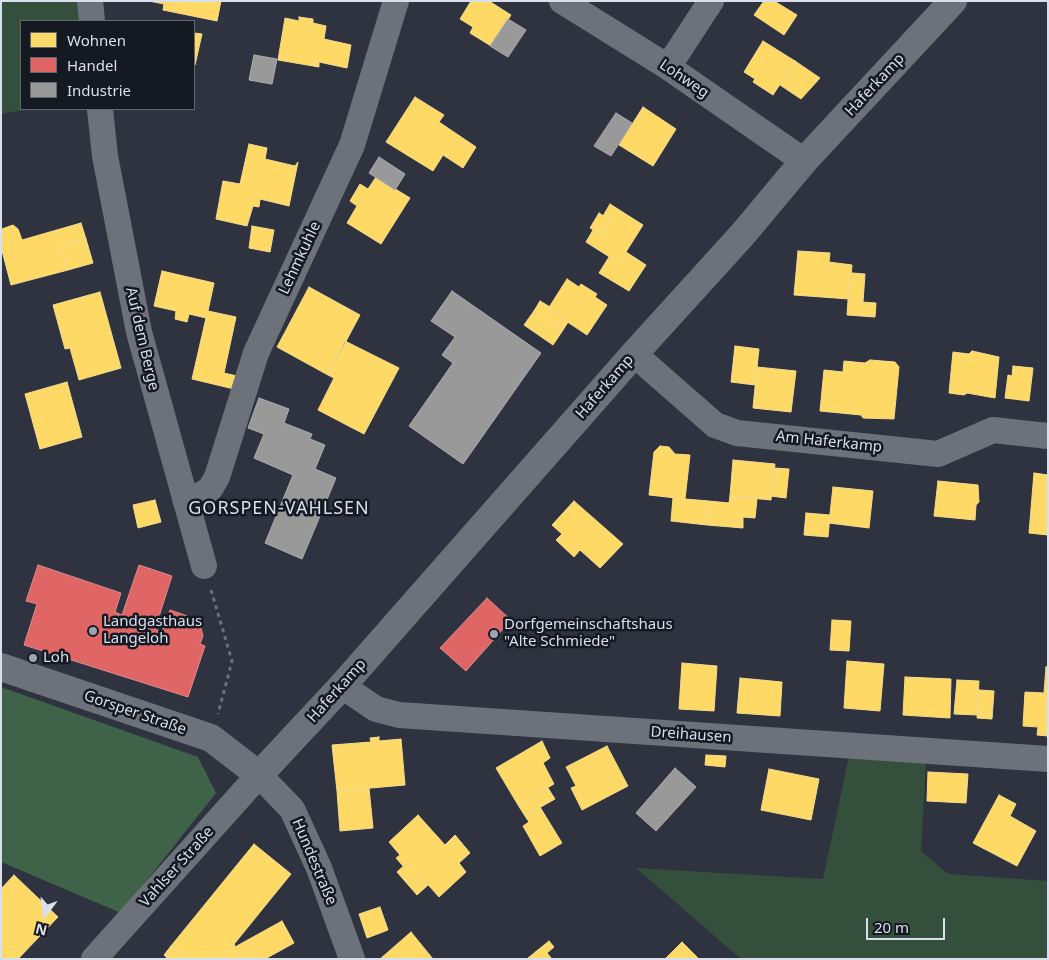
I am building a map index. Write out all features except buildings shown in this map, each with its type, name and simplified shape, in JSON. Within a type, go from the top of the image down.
[{"type":"street","points":[[90,1],[92,20]]},
{"type":"street","name":"Lehmkuhle","points":[[185,498],[201,495],[210,489],[217,477],[256,353],[352,145],[396,1]]},
{"type":"street","name":"Lohweg","points":[[562,1],[668,67],[804,161]]},
{"type":"street","points":[[668,67],[711,1]]},
{"type":"street","name":"Haferkamp","points":[[259,775],[342,686],[634,354],[743,234],[804,161],[953,1]]},
{"type":"street","name":"Auf dem Berge","points":[[100,110],[106,165],[139,332],[204,566]]},
{"type":"street","name":"Am Haferkamp","points":[[634,354],[715,425],[737,433],[938,454],[993,430],[1048,436]]},
{"type":"street","name":"Gorsper Straße","points":[[1,667],[211,738],[259,775]]},
{"type":"street","name":"Dreihausen","points":[[342,686],[376,709],[399,715],[1048,759]]},
{"type":"street","name":"Vahlser Straße","points":[[94,959],[259,775]]},
{"type":"street","name":"Hundestraße","points":[[259,775],[292,809],[319,868],[352,959]]},
{"type":"path","points":[[204,566],[232,661],[211,738]]},
{"type":"green space","points":[[1,1],[78,1],[81,20],[20,20],[20,110],[23,110],[1,114]]},
{"type":"green space","points":[[1,687],[198,757],[216,793],[121,913],[1,862]]},
{"type":"green space","points":[[849,756],[926,761],[921,851],[948,874],[1048,881],[1048,959],[741,959],[636,868],[823,879]]},
{"type":"place","name":"Landgasthaus Langeloh","points":[[93,631]]},
{"type":"place","name":"Dorfgemeinschaftshaus \"Alte Schmiede\"","points":[[494,634]]},
{"type":"place","name":"Loh","points":[[33,658]]},
{"type":"district","name":"GORSPEN-VAHLSEN","points":[[279,509]]}]
